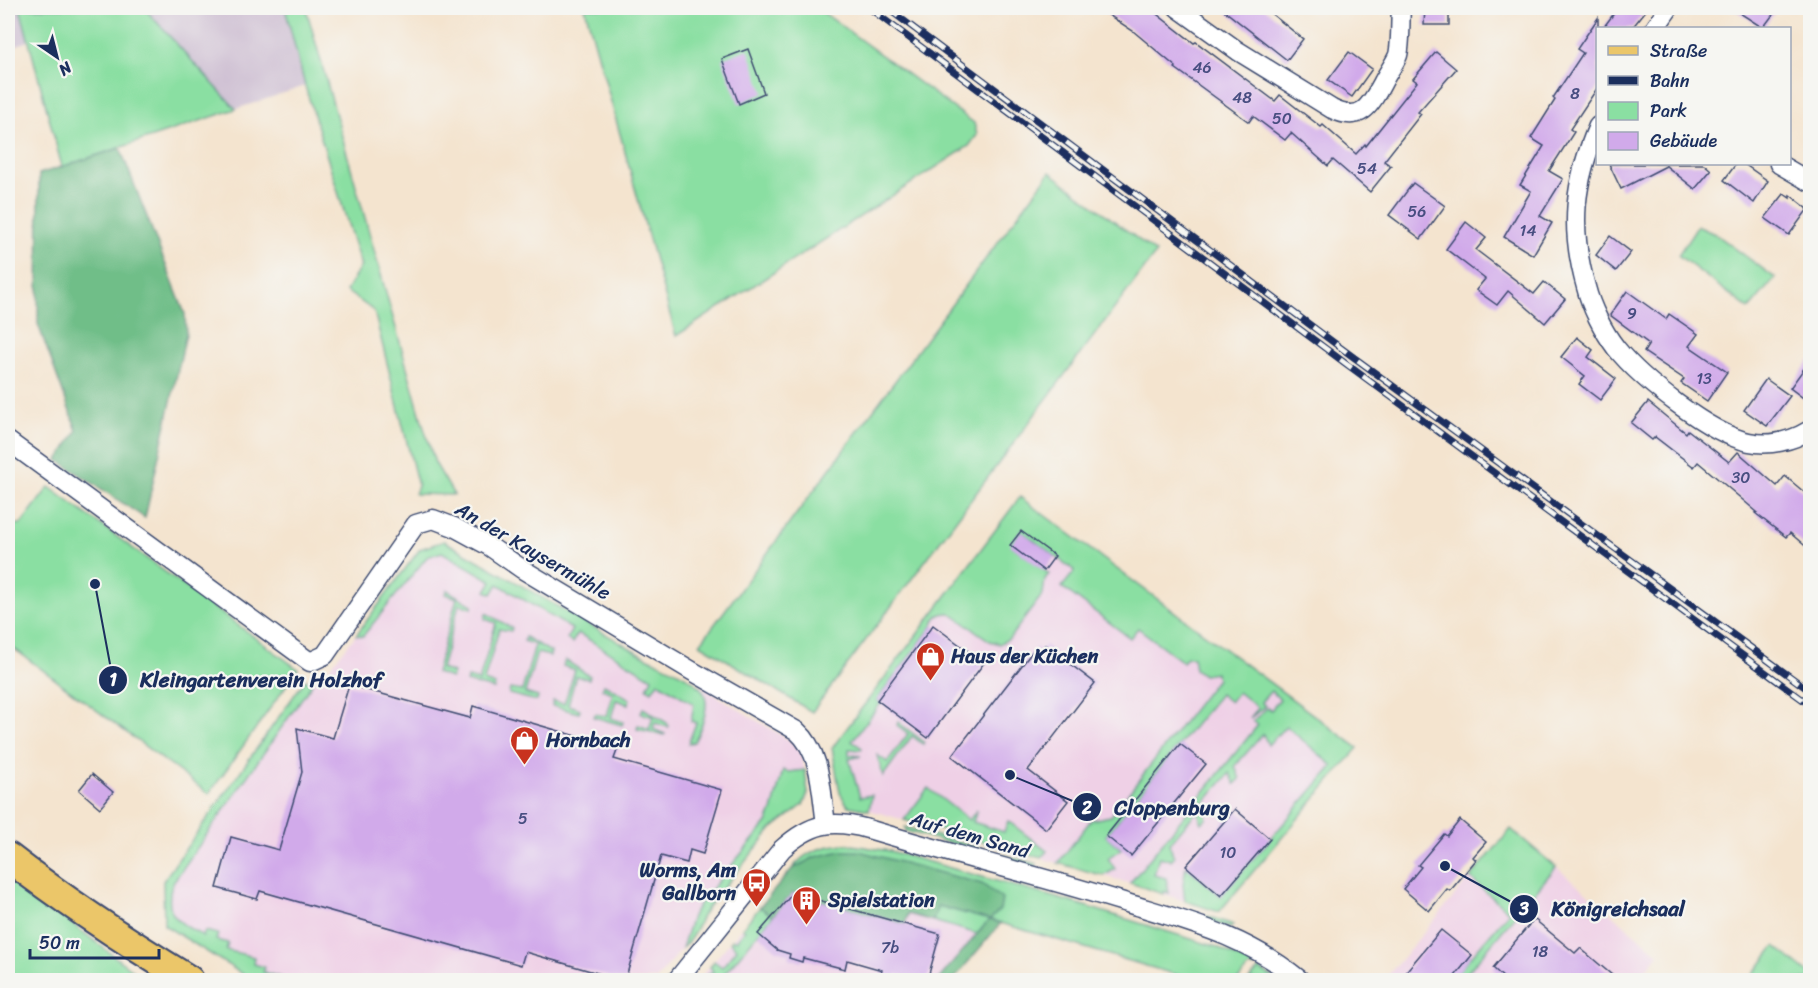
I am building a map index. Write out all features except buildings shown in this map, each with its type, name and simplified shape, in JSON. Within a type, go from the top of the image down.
[{"type":"main road","points":[[8,857],[100,925],[189,981]]},
{"type":"street","points":[[1178,8],[1257,62],[1332,109],[1351,115],[1361,113],[1369,106],[1398,55],[1401,8]]},
{"type":"street","points":[[1656,27],[1669,8]]},
{"type":"street","points":[[1596,130],[1586,153],[1578,184],[1575,214],[1576,242],[1586,288],[1601,324],[1616,347],[1647,379],[1709,424],[1732,437],[1766,443],[1785,441],[1810,430]]},
{"type":"street","points":[[1781,165],[1810,182]]},
{"type":"street","name":"An der Kaysermühle","points":[[8,441],[310,662],[325,655],[416,524],[433,519],[454,526],[804,737],[813,752],[826,824]]},
{"type":"street","name":"Auf dem Sand","points":[[678,981],[782,849],[809,828],[826,824],[861,827],[1102,895],[1214,931],[1253,948],[1284,967],[1300,981]]},
{"type":"shaded area","points":[[8,8],[20,8],[30,40],[8,49]]},
{"type":"shaded area","points":[[144,8],[285,8],[305,86],[236,109]]},
{"type":"shaded area","points":[[1020,497],[1358,748],[1219,912],[1132,884],[848,806],[840,793],[832,748]]},
{"type":"shaded area","name":"Hornbach","points":[[444,541],[687,678],[789,740],[801,755],[808,785],[807,799],[772,829],[707,908],[699,919],[692,936],[656,980],[252,980],[164,925],[163,881],[305,680],[320,679],[420,549]]},
{"type":"shaded area","points":[[1511,829],[1659,954],[1637,980],[1384,980]]},
{"type":"shaded area","points":[[796,866],[990,920],[938,980],[698,980]]},
{"type":"green space","points":[[20,8],[144,8],[236,109],[62,167]]},
{"type":"green space","points":[[285,8],[306,8],[424,428],[435,463],[454,495],[415,494],[418,486],[374,311],[346,291],[361,266],[305,86]]},
{"type":"green space","points":[[585,8],[817,8],[974,123],[977,135],[969,146],[676,336]]},
{"type":"green space","points":[[120,148],[185,314],[186,334],[145,518],[58,460],[77,431],[38,324],[39,174]]},
{"type":"green space","points":[[1050,172],[1156,253],[812,712],[700,644]]},
{"type":"green space","points":[[1697,226],[1717,235],[1775,278],[1749,309],[1678,255]]},
{"type":"green space","points":[[49,487],[298,669],[209,794],[8,644],[8,525],[21,524]]},
{"type":"green space","points":[[1020,497],[1358,748],[1219,912],[1185,901],[1183,884],[1186,866],[1221,896],[1333,766],[1286,726],[1268,745],[1263,734],[1235,766],[1240,779],[1235,784],[1230,773],[1202,805],[1207,818],[1202,823],[1197,811],[1169,844],[1174,857],[1171,860],[1159,857],[1154,875],[1166,878],[1169,893],[1164,891],[1163,894],[1130,883],[1258,725],[1253,721],[1267,708],[1271,710],[1280,699],[1271,691],[1261,702],[1265,706],[1250,718],[1258,708],[1238,692],[1230,702],[1220,694],[1106,836],[1121,849],[1108,858],[1115,869],[1104,876],[1058,863],[1091,820],[1111,816],[1217,679],[1216,673],[1203,675],[1195,669],[1193,657],[1187,657],[1183,662],[1138,628],[1130,638],[1062,587],[1075,571],[1021,531],[1011,545],[1049,574],[1045,579],[1043,594],[1009,639],[999,644],[990,641],[950,613],[937,617],[877,700],[881,703],[852,741],[862,748],[861,750],[849,749],[849,755],[861,756],[849,759],[860,797],[872,795],[869,810],[848,806],[840,793],[832,748]]},
{"type":"green space","points":[[444,541],[697,685],[705,696],[706,709],[694,742],[688,744],[696,723],[691,721],[694,704],[658,682],[652,691],[647,688],[652,678],[578,633],[572,643],[567,639],[572,629],[498,584],[492,594],[486,591],[492,581],[442,552],[427,557],[363,636],[356,635],[420,549]]},
{"type":"green space","points":[[447,590],[472,605],[472,608],[459,604],[441,669],[453,673],[451,678],[436,673],[457,598],[446,594]]},
{"type":"green space","points":[[486,613],[512,628],[511,631],[499,629],[484,681],[495,685],[494,689],[466,682],[468,678],[479,681],[496,623],[485,619]]},
{"type":"green space","points":[[525,637],[551,652],[550,656],[537,653],[525,693],[538,697],[537,701],[509,694],[510,689],[522,691],[535,645],[524,641]]},
{"type":"green space","points":[[565,660],[590,676],[589,679],[576,676],[568,705],[580,709],[579,713],[552,706],[553,701],[564,704],[575,670],[563,666]]},
{"type":"green space","points":[[305,680],[312,684],[172,884],[170,895],[172,911],[180,922],[203,936],[205,931],[218,934],[216,940],[228,943],[226,950],[254,957],[253,964],[265,967],[263,972],[289,980],[252,980],[164,925],[163,881]]},
{"type":"green space","points":[[604,684],[630,699],[628,704],[616,700],[611,718],[623,722],[622,725],[594,717],[595,714],[607,716],[613,693],[602,689]]},
{"type":"green space","points":[[643,708],[667,723],[668,727],[655,723],[653,729],[664,735],[637,729],[638,725],[649,729],[653,717],[641,713]]},
{"type":"green space","points":[[898,722],[924,742],[923,744],[912,736],[883,776],[877,755],[887,762],[908,734],[897,725]]},
{"type":"green space","points":[[783,770],[788,772],[805,770],[808,793],[803,805],[772,829],[707,908],[693,935],[682,948],[692,916],[700,903],[767,823]]},
{"type":"green space","points":[[928,788],[969,820],[977,810],[973,822],[1004,832],[1008,821],[1047,851],[1041,858],[904,820]]},
{"type":"green space","points":[[905,827],[1037,864],[1035,867],[906,831]]},
{"type":"green space","points":[[1511,829],[1556,867],[1461,980],[1451,980],[1509,912],[1470,878]]},
{"type":"green space","points":[[845,844],[890,851],[1078,904],[1217,947],[1255,966],[1250,967],[1238,980],[1194,980],[990,920],[977,934],[933,921],[937,906],[815,857],[792,869],[815,850]]},
{"type":"green space","points":[[841,851],[859,851],[982,884],[1002,899],[1000,910],[990,920],[1001,923],[953,980],[938,980],[989,920],[938,906],[933,921],[908,914],[905,924],[793,893],[773,916],[760,907],[792,869],[815,857]]},
{"type":"green space","points":[[8,876],[66,919],[145,980],[8,980]]},
{"type":"green space","points":[[760,907],[773,916],[719,980],[714,974],[706,980],[701,980],[713,971],[710,967],[714,961],[722,967],[737,949],[730,942],[733,939],[736,941],[745,930],[742,928]]},
{"type":"green space","points":[[1189,910],[1234,925],[1230,928],[1190,914]]},
{"type":"green space","points":[[1775,946],[1810,974],[1810,980],[1749,980]]},
{"type":"green space","points":[[1259,969],[1276,980],[1249,980]]},
{"type":"railway","points":[[869,8],[1345,363],[1810,705]]},
{"type":"railway","points":[[887,8],[1337,345],[1810,691]]},
{"type":"place","name":"Kleingartenverein Holzhof","points":[[95,584]]},
{"type":"place","name":"Haus der Küchen","points":[[930,682]]},
{"type":"place","name":"Hornbach","points":[[525,766]]},
{"type":"place","name":"Cloppenburg","points":[[1010,775]]},
{"type":"place","name":"Königreichsaal","points":[[1445,866]]},
{"type":"place","name":"Worms, Am Gallborn","points":[[757,908]]},
{"type":"place","name":"Spielstation","points":[[807,926]]}]
